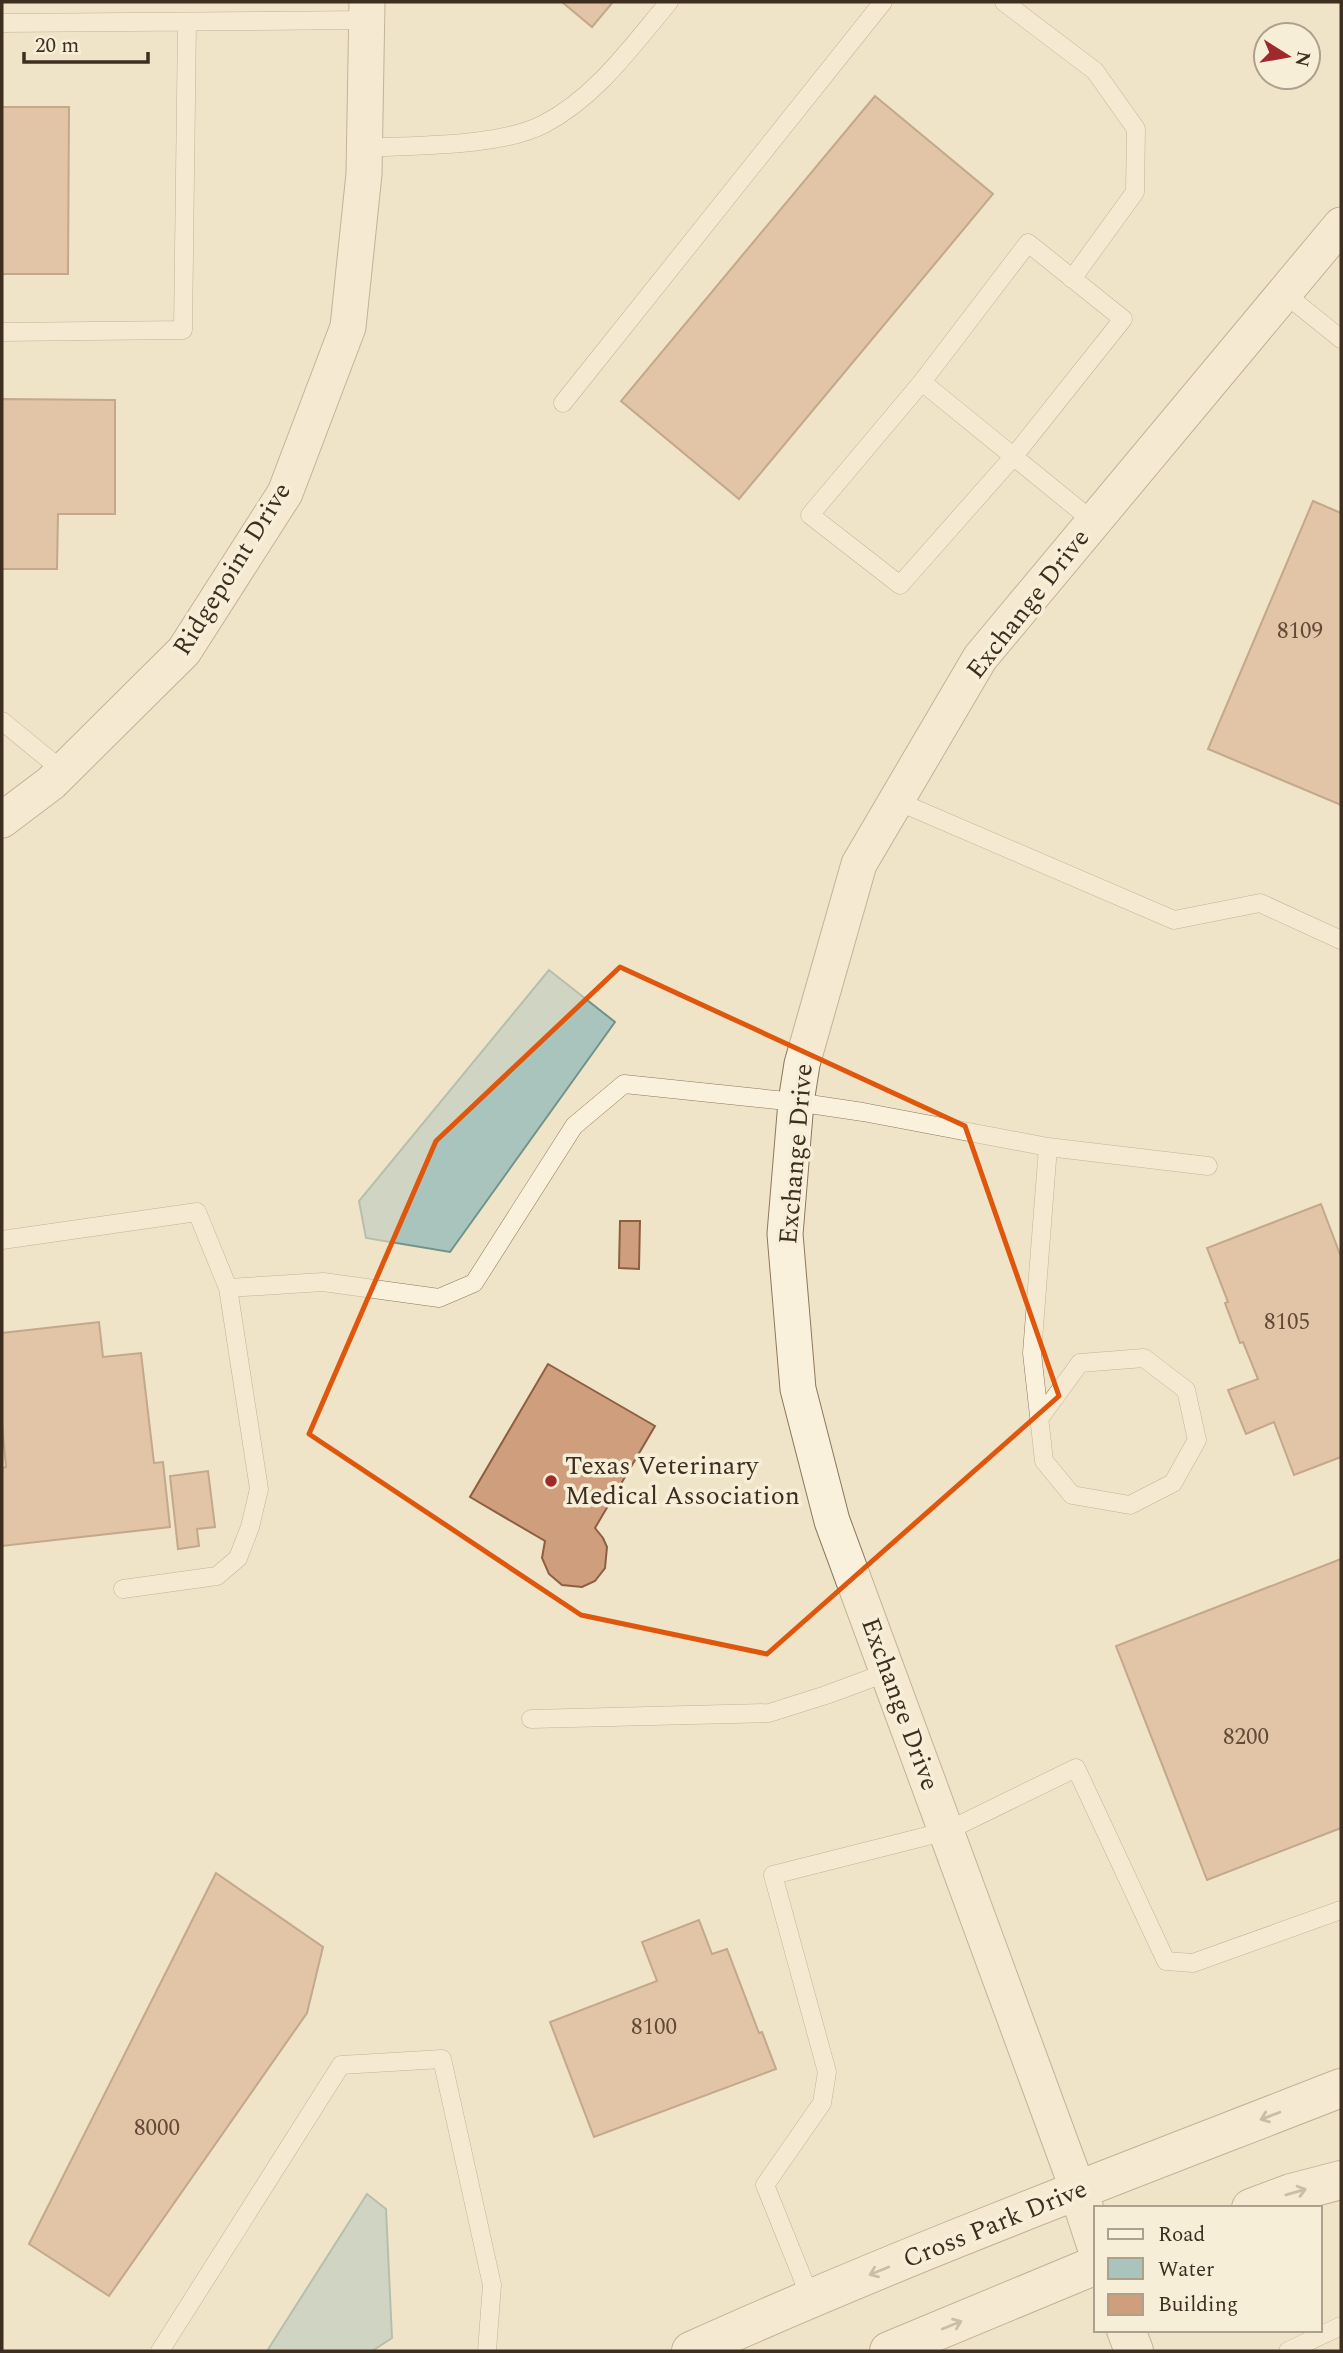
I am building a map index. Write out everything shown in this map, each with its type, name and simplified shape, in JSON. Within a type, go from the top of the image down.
[{"type":"street","name":"Ridgepoint Drive","points":[[2,820],[63,771],[184,651],[285,493],[348,327],[365,148],[367,11]]},
{"type":"street","name":"Exchange Drive","points":[[1094,2239],[832,1521],[798,1389],[785,1234],[796,1102],[802,1064],[859,864],[980,658],[1341,225]]},
{"type":"street","name":"Cross Park Drive","points":[[691,2351],[1078,2190],[1341,2088]]},
{"type":"street","points":[[1256,2206],[1291,2193],[1341,2180]]},
{"type":"street","points":[[889,2351],[1094,2267]]},
{"type":"street","points":[[1127,2332],[1134,2351]]},
{"type":"lane","points":[[365,148],[492,140],[543,125],[580,99],[613,69],[669,2]]},
{"type":"lane","points":[[563,403],[883,2]]},
{"type":"lane","points":[[1004,2],[1095,71],[1136,129],[1135,192],[1072,279]]},
{"type":"lane","points":[[2,23],[187,22],[367,11]]},
{"type":"lane","points":[[2,332],[183,330],[187,22]]},
{"type":"lane","points":[[1028,243],[1123,319],[1014,456],[900,585],[810,515],[922,382],[1028,243]]},
{"type":"lane","points":[[1284,293],[1341,339]]},
{"type":"lane","points":[[922,382],[1094,522]]},
{"type":"lane","points":[[2,721],[63,771]]},
{"type":"lane","points":[[897,801],[1174,919],[1260,903],[1341,940]]},
{"type":"lane","points":[[228,1288],[323,1282],[439,1298],[474,1283],[574,1126],[624,1084],[796,1102],[1048,1147],[1208,1166]]},
{"type":"lane","points":[[1039,1419],[1080,1363],[1144,1358],[1186,1390],[1197,1440],[1172,1483],[1130,1505],[1072,1495],[1044,1461],[1039,1419],[1032,1353],[1048,1147]]},
{"type":"lane","points":[[2,1240],[197,1212],[228,1288],[259,1489],[250,1527],[238,1558],[217,1576],[123,1589]]},
{"type":"lane","points":[[531,1719],[769,1713],[888,1672]]},
{"type":"lane","points":[[811,2299],[765,2185],[822,2103],[827,2072],[773,1875],[947,1831],[1076,1768],[1166,1961],[1193,1963],[1341,1910]]},
{"type":"lane","points":[[160,2351],[341,2065],[442,2059],[492,2285],[486,2351]]},
{"type":"lane","points":[[1288,2351],[1341,2326]]},
{"type":"highlighted area","points":[[620,967],[965,1126],[1059,1396],[767,1654],[581,1615],[309,1434],[436,1141]]},
{"type":"water","points":[[549,970],[615,1022],[450,1252],[366,1238],[359,1201]]},
{"type":"water","points":[[367,2194],[386,2209],[392,2338],[372,2351],[267,2351]]},
{"type":"building","points":[[562,2],[613,2],[592,27]]},
{"type":"building","points":[[875,96],[993,194],[739,499],[621,401]]},
{"type":"building","points":[[2,107],[69,107],[68,274],[2,274]]},
{"type":"building","points":[[2,399],[115,400],[115,514],[58,514],[57,569],[2,569]]},
{"type":"building","points":[[1313,501],[1341,513],[1341,805],[1208,749]]},
{"type":"building","points":[[1321,1204],[1341,1257],[1341,1457],[1294,1475],[1274,1422],[1246,1434],[1228,1390],[1258,1379],[1243,1342],[1240,1343],[1225,1303],[1228,1302],[1207,1248]]},
{"type":"building","points":[[620,1221],[640,1221],[639,1269],[619,1268]]},
{"type":"building","points":[[99,1322],[103,1357],[141,1353],[154,1463],[163,1462],[170,1527],[2,1546],[2,1468],[6,1467],[2,1423],[2,1333]]},
{"type":"building","name":"Texas Veterinary Medical Association","points":[[548,1364],[655,1426],[595,1528],[607,1547],[605,1568],[595,1581],[582,1587],[562,1585],[549,1574],[542,1558],[545,1541],[470,1497]]},
{"type":"building","points":[[208,1471],[215,1527],[197,1529],[199,1546],[178,1549],[170,1476]]},
{"type":"building","points":[[1341,1559],[1341,1828],[1207,1880],[1116,1646]]},
{"type":"building","points":[[216,1873],[323,1947],[307,2013],[109,2296],[29,2244]]},
{"type":"building","points":[[699,1920],[712,1954],[727,1949],[759,2033],[762,2032],[776,2069],[594,2137],[550,2022],[657,1981],[642,1942]]},
{"type":"place","name":"Texas Veterinary Medical Association","points":[[551,1481]]}]
